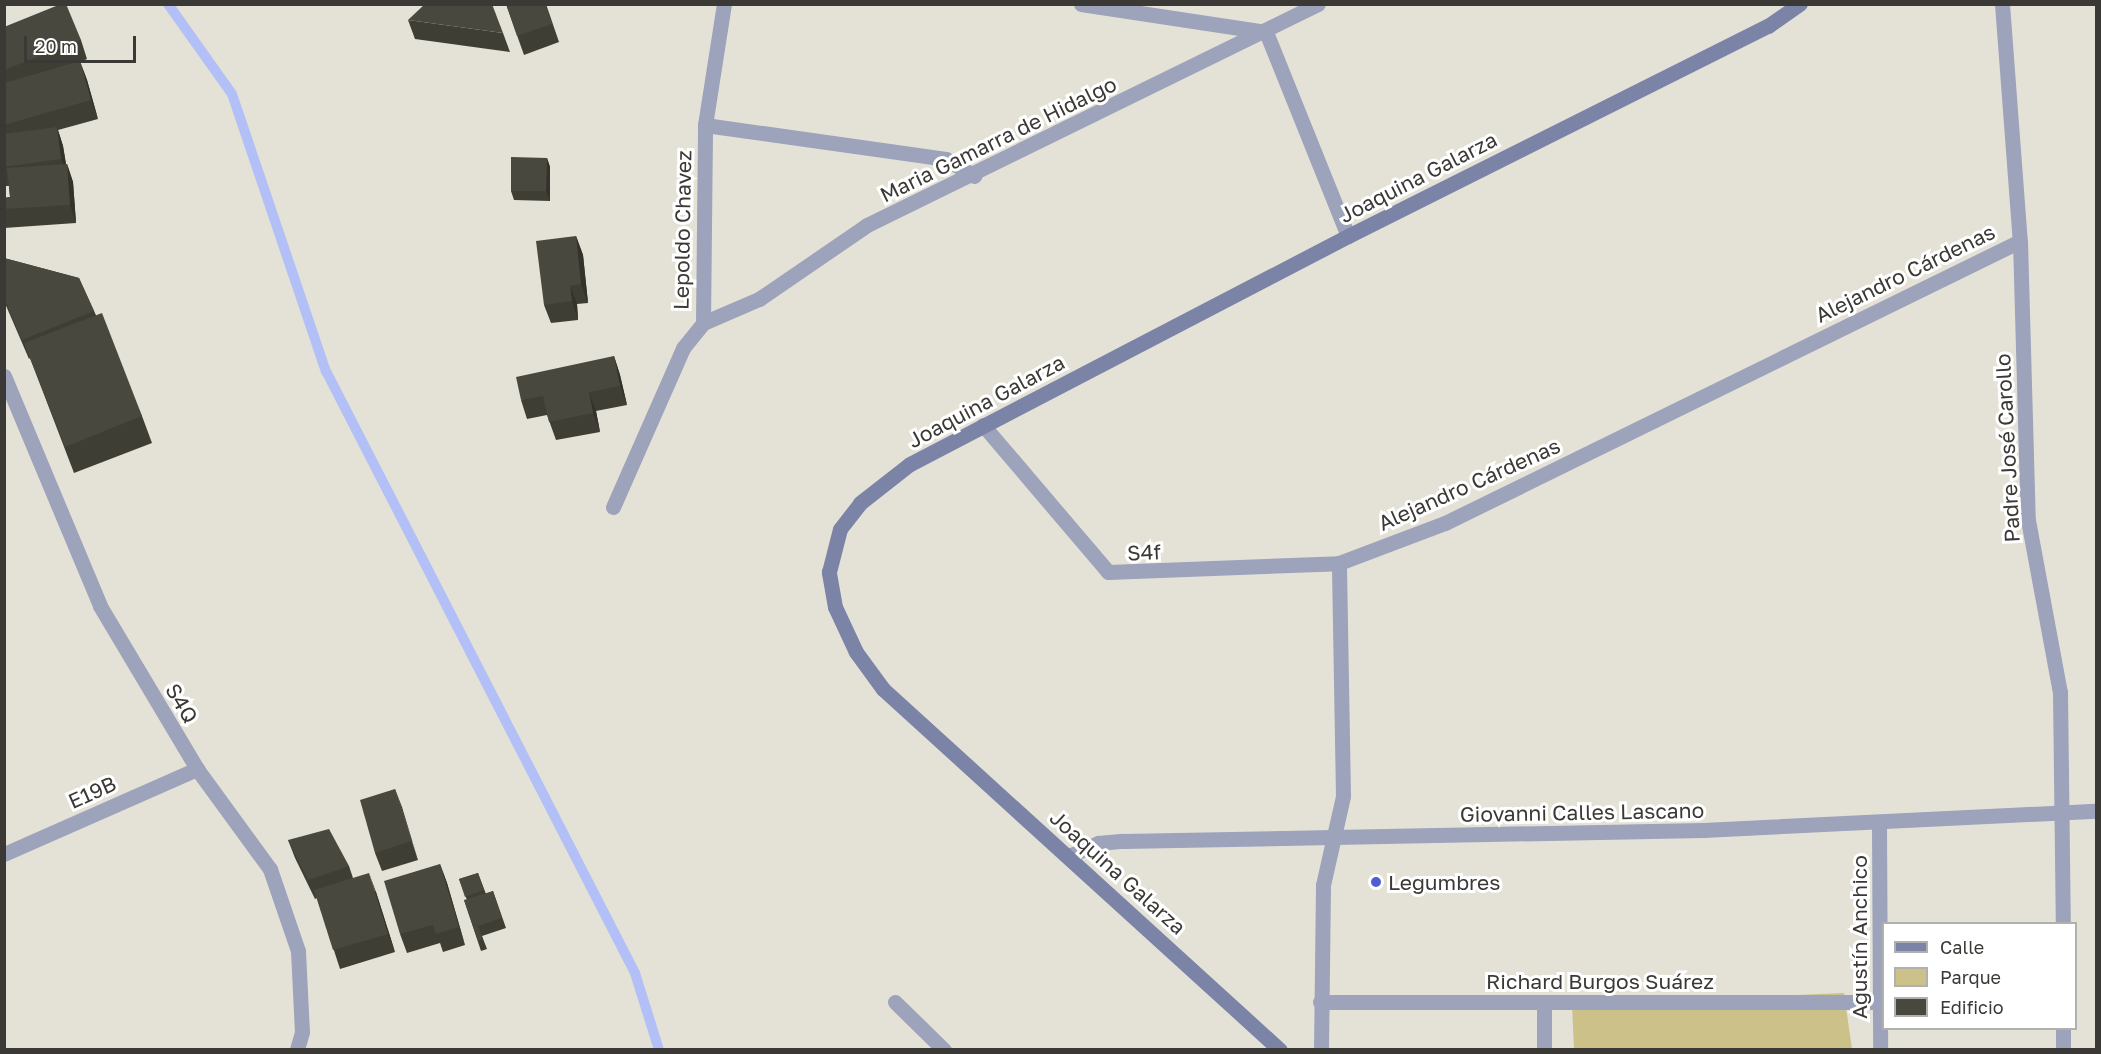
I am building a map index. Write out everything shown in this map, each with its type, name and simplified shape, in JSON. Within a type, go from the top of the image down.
[{"type":"street","name":"Lepoldo Chavez","points":[[613,507],[683,348],[702,323],[705,125],[724,4]]},
{"type":"street","points":[[1081,4],[1144,9],[1266,32],[1348,236]]},
{"type":"street","name":"Maria Gamarra de Hidalgo","points":[[702,323],[759,299],[867,225],[974,176],[1318,4]]},
{"type":"street","name":"Joaquina Galarza","points":[[1280,1050],[1071,855],[883,689],[845,632],[831,589],[834,544],[860,503],[910,464],[1348,236],[1768,26],[1800,4]]},
{"type":"street","name":"Padre José Carollo","points":[[2002,4],[2020,241],[2028,520],[2060,692],[2064,817],[2064,922]]},
{"type":"street","points":[[705,125],[946,159],[974,176]]},
{"type":"street","name":"Alejandro Cárdenas","points":[[1339,563],[1445,523],[2020,241]]},
{"type":"street","name":"S4Q","points":[[4,376],[100,606],[197,769],[270,869],[298,951],[302,1032],[297,1050]]},
{"type":"street","name":"S4f","points":[[983,425],[1100,567],[1114,574],[1339,563]]},
{"type":"street","points":[[1321,1050],[1323,885],[1343,796],[1339,563]]},
{"type":"street","name":"E19B","points":[[4,854],[197,769]]},
{"type":"street","name":"Giovanni Calles Lascano","points":[[1071,855],[1123,841],[1880,824],[2064,817],[2097,811]]},
{"type":"street","name":"Agustín Anchico","points":[[1880,824],[1880,1050]]},
{"type":"street","points":[[895,1002],[944,1050]]},
{"type":"street","name":"Richard Burgos Suárez","points":[[1320,1002],[1880,1002]]},
{"type":"street","points":[[1544,1003],[1544,1050]]},
{"type":"street","points":[[2063,1030],[2063,1050]]},
{"type":"green space","points":[[1844,993],[1852,1049],[1574,1049],[1572,1004]]},
{"type":"building","points":[[66,4],[81,40],[4,70],[4,27]]},
{"type":"building","points":[[425,4],[492,4],[503,33],[408,20]]},
{"type":"building","points":[[506,4],[545,4],[552,24],[517,36]]},
{"type":"building","points":[[80,61],[91,100],[4,125],[4,83]]},
{"type":"building","points":[[57,127],[61,159],[4,167],[4,134]]},
{"type":"building","points":[[511,157],[547,158],[546,191],[511,191]]},
{"type":"building","points":[[67,164],[70,205],[4,209],[4,198],[10,197],[7,168]]},
{"type":"building","points":[[576,236],[581,284],[570,286],[572,301],[544,305],[536,241]]},
{"type":"building","points":[[4,258],[79,278],[94,311],[22,340],[4,298]]},
{"type":"building","points":[[102,313],[142,416],[65,447],[24,343]]},
{"type":"building","points":[[614,356],[620,386],[589,392],[593,413],[549,422],[543,396],[521,400],[516,377]]},
{"type":"building","points":[[395,789],[412,841],[375,853],[360,800]]},
{"type":"building","points":[[329,829],[349,866],[308,880],[288,840]]},
{"type":"building","points":[[440,864],[459,927],[436,934],[433,925],[400,934],[384,881]]},
{"type":"building","points":[[369,873],[388,934],[333,950],[314,890]]},
{"type":"building","points":[[478,873],[484,890],[465,897],[459,879]]},
{"type":"building","points":[[493,891],[502,918],[478,926],[483,939],[478,941],[464,900]]},
{"type":"waterway","points":[[168,4],[232,94],[326,371],[635,973],[659,1050]]},
{"type":"place","name":"Legumbres","points":[[1376,882]]}]
